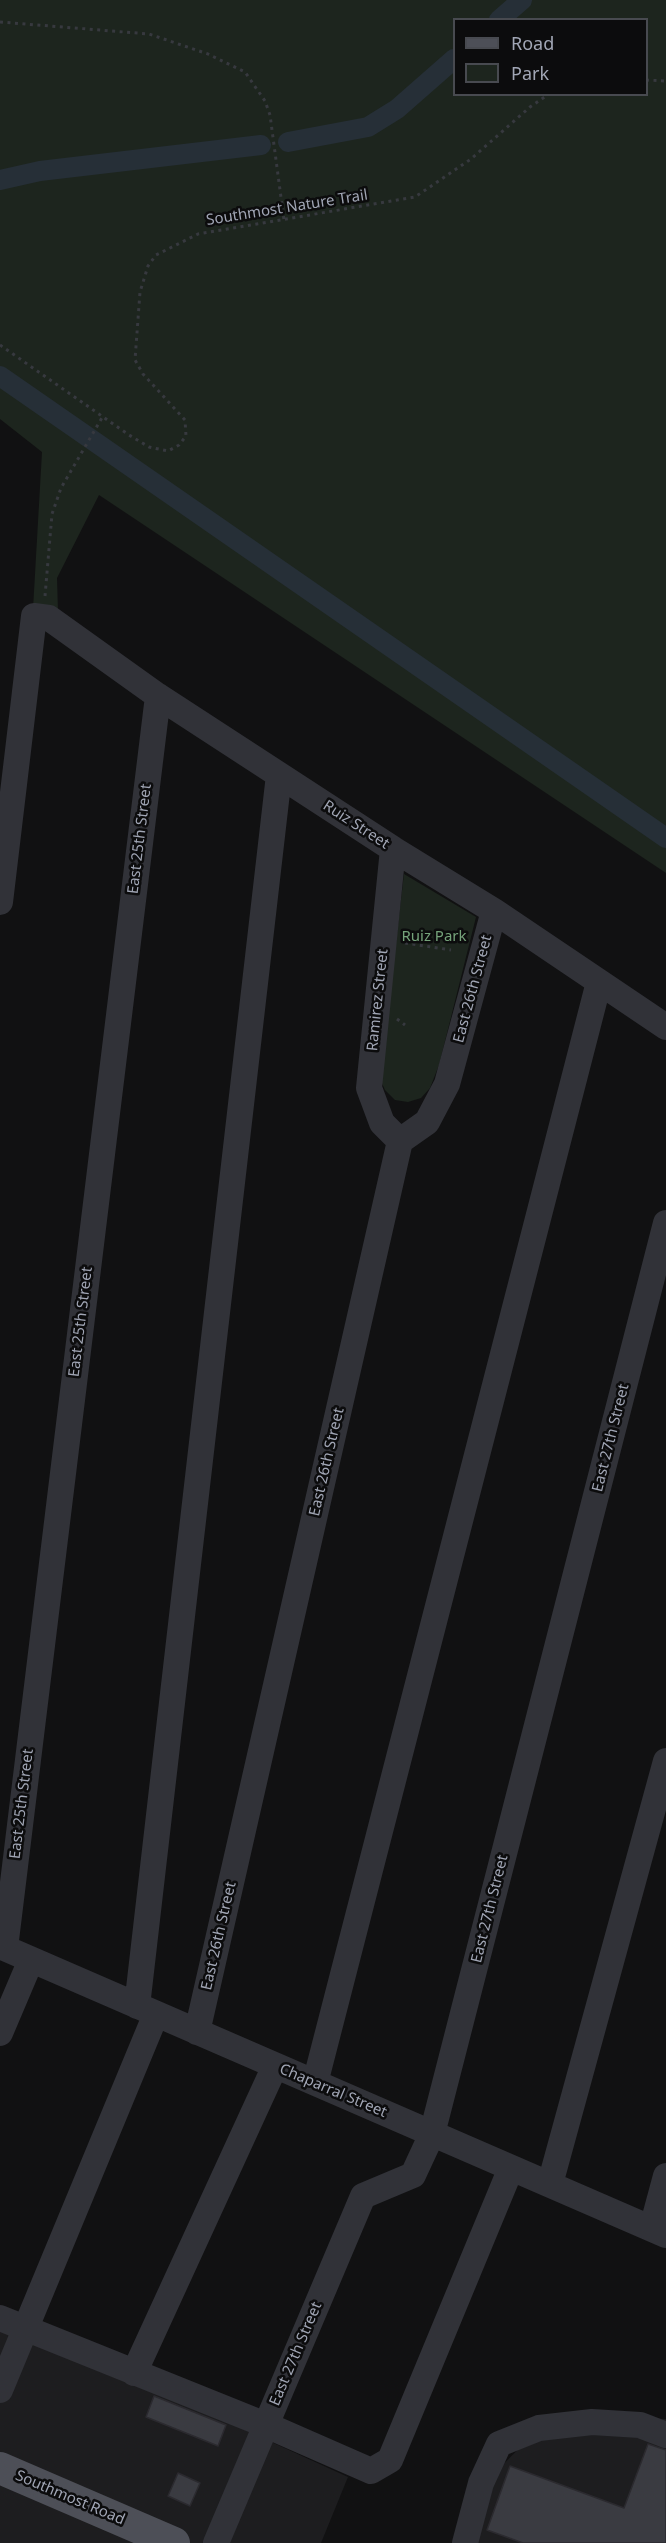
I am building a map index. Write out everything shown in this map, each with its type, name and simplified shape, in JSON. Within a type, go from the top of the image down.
[{"type":"main road","name":"Southmost Road","points":[[0,2468],[174,2543]]},
{"type":"street","points":[[0,902],[34,616],[49,618]]},
{"type":"street","name":"Ruiz Street","points":[[49,618],[158,696],[393,849],[494,911],[666,1027]]},
{"type":"street","name":"East 25th Street","points":[[2,1947],[158,696]]},
{"type":"street","points":[[0,2390],[6,2357],[25,2330],[147,2010],[279,775]]},
{"type":"street","name":"Ramirez Street","points":[[393,849],[369,1088],[382,1124],[400,1141]]},
{"type":"street","name":"East 26th Street","points":[[197,2032],[400,1141],[427,1122],[447,1084],[494,911]]},
{"type":"street","points":[[315,2083],[599,982]]},
{"type":"street","name":"East 27th Street","points":[[216,2543],[363,2196],[413,2175],[432,2134],[666,1222]]},
{"type":"street","points":[[550,2184],[666,1761]]},
{"type":"street","name":"Chaparral Street","points":[[2,1947],[659,2232]]},
{"type":"street","points":[[0,2032],[31,1960]]},
{"type":"street","points":[[134,2373],[275,2066]]},
{"type":"street","points":[[0,2318],[25,2330],[266,2425],[371,2471],[390,2460],[511,2168]]},
{"type":"street","points":[[659,2232],[666,2175]]},
{"type":"street","points":[[469,2541],[481,2483],[499,2444],[539,2428],[592,2421],[640,2425],[666,2435]]},
{"type":"path","points":[[0,22],[149,34],[208,54],[245,72],[265,101],[270,115],[284,220]]},
{"type":"path","points":[[648,80],[666,81]]},
{"type":"path","name":"Southmost Nature Trail","points":[[0,345],[149,447],[168,451],[179,445],[186,436],[185,420],[150,382],[135,360],[140,292],[148,266],[156,255],[198,234],[415,197],[471,159],[530,106],[546,96]]},
{"type":"path","points":[[49,618],[44,603],[52,514],[61,488],[103,417]]},
{"type":"path","points":[[383,948],[407,942],[451,950]]},
{"type":"shaded area","points":[[0,2318],[348,2477],[321,2543],[0,2543]]},
{"type":"shaded area","points":[[592,2416],[666,2419],[666,2543],[460,2543],[480,2488],[545,2422]]},
{"type":"green space","points":[[0,0],[666,0],[666,873],[99,495],[57,578],[58,611],[33,609],[42,452],[0,419]]},
{"type":"green space","name":"Ruiz Park","points":[[404,874],[476,917],[439,1065],[430,1088],[421,1098],[408,1102],[395,1100],[385,1090],[380,1079]]},
{"type":"building","points":[[154,2396],[226,2425],[218,2446],[146,2417]]},
{"type":"building","points":[[648,2444],[666,2450],[666,2543],[523,2543],[487,2530],[510,2466],[624,2508]]},
{"type":"building","points":[[178,2473],[200,2483],[190,2506],[168,2496]]},
{"type":"waterway","points":[[501,18],[522,0]]},
{"type":"waterway","points":[[288,142],[368,127],[397,109],[453,60]]},
{"type":"waterway","points":[[0,180],[40,171],[261,145]]},
{"type":"waterway","points":[[0,376],[666,838]]}]
